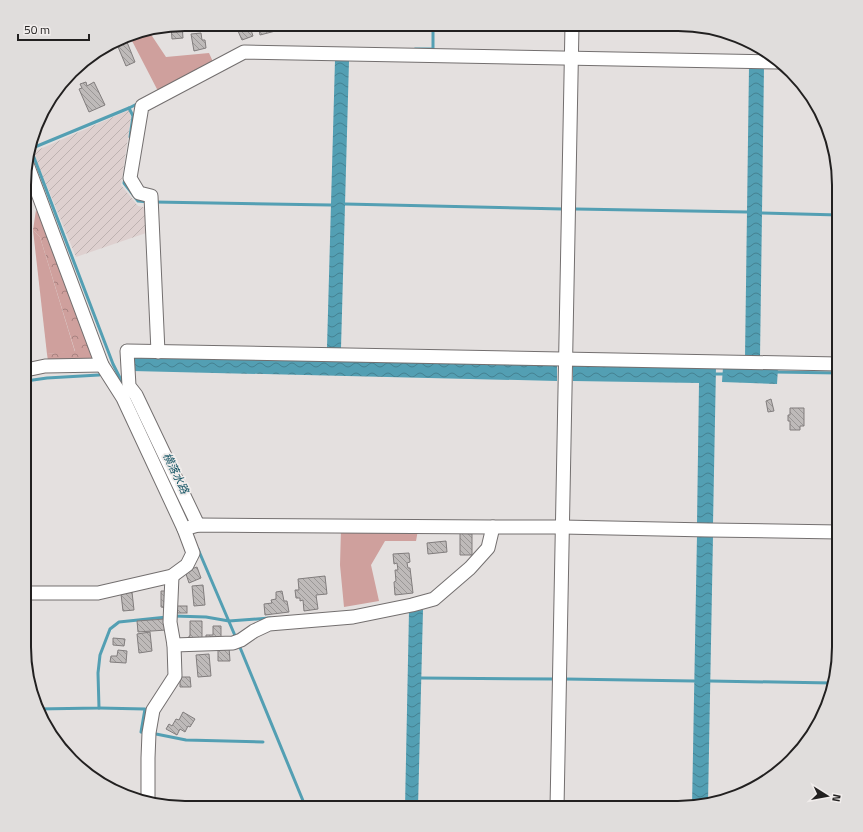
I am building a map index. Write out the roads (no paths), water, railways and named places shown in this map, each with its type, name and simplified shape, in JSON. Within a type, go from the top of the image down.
[{"type":"street","points":[[557,801],[572,31]]},
{"type":"street","points":[[158,352],[152,201],[139,193],[130,178],[142,106],[244,52],[771,62]]},
{"type":"street","points":[[31,175],[102,365],[123,398],[184,529],[193,553],[187,565],[172,576],[98,593],[31,593]]},
{"type":"street","points":[[198,524],[136,395],[129,386],[127,351],[566,368],[751,363],[832,364]]},
{"type":"street","points":[[31,369],[45,366],[102,365]]},
{"type":"street","points":[[123,398],[136,395]]},
{"type":"street","points":[[184,529],[198,524],[562,527],[832,532]]},
{"type":"street","points":[[174,645],[237,642],[254,631],[269,624],[352,617],[417,604],[434,598],[470,568],[488,548],[493,527]]},
{"type":"street","points":[[148,797],[148,758],[151,718],[153,710],[175,676],[174,645],[170,617],[172,576]]},
{"type":"water","points":[[335,60],[349,61],[341,348],[327,348]]},
{"type":"water","points":[[749,67],[764,67],[760,358],[745,358]]},
{"type":"water","points":[[132,356],[557,365],[557,381],[132,371]]},
{"type":"water","points":[[573,365],[716,367],[713,524],[697,524],[699,383],[573,381]]},
{"type":"water","points":[[723,367],[778,368],[777,384],[722,382]]},
{"type":"water","points":[[697,535],[713,536],[708,798],[692,801]]},
{"type":"water","points":[[423,610],[418,801],[405,801],[409,611]]},
{"type":"waterway","points":[[415,49],[433,49],[433,31]]},
{"type":"waterway","points":[[129,108],[139,103]]},
{"type":"waterway","points":[[36,147],[129,108],[133,116],[130,137]]},
{"type":"waterway","name":"横落水路","points":[[34,157],[113,364],[123,384]]},
{"type":"waterway","points":[[125,178],[124,183],[138,201],[149,202]]},
{"type":"waterway","points":[[154,202],[331,205]]},
{"type":"waterway","points":[[345,204],[563,209]]},
{"type":"waterway","points":[[576,209],[747,212]]},
{"type":"waterway","points":[[760,213],[832,215]]},
{"type":"waterway","points":[[775,372],[832,373]]},
{"type":"waterway","points":[[713,374],[726,374]]},
{"type":"waterway","points":[[31,380],[99,375]]},
{"type":"waterway","name":"横落水路","points":[[178,497],[187,520]]},
{"type":"waterway","name":"横落水路","points":[[198,549],[236,638]]},
{"type":"waterway","points":[[174,616],[206,617],[229,621],[270,618]]},
{"type":"waterway","points":[[44,709],[99,708],[98,673],[100,655],[110,629],[119,622],[167,617]]},
{"type":"waterway","name":"横落水路","points":[[239,645],[303,801]]},
{"type":"waterway","points":[[421,678],[555,679]]},
{"type":"waterway","points":[[565,679],[694,681]]},
{"type":"waterway","points":[[710,681],[828,683]]},
{"type":"waterway","points":[[99,708],[145,709],[141,732],[146,733]]},
{"type":"waterway","points":[[151,733],[186,740],[263,742]]}]
